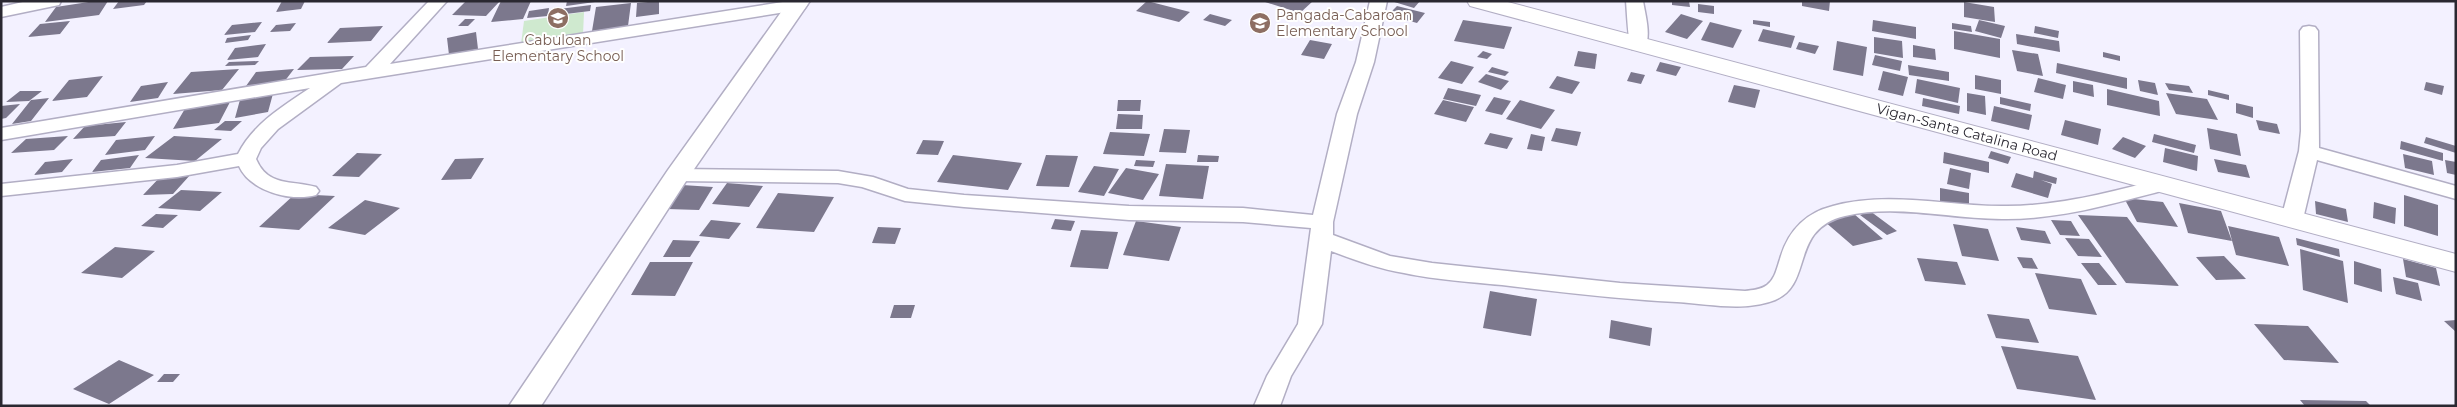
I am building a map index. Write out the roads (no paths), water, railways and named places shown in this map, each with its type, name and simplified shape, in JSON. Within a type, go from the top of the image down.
[{"type":"main road","name":"Vigan-Santa Catalina Road","points":[[1478,1],[2456,263]]},
{"type":"street","points":[[1,12],[53,1]]},
{"type":"street","points":[[372,72],[439,1]]},
{"type":"street","points":[[1267,406],[1279,376],[1310,324],[1322,231],[1347,114],[1365,62],[1379,1]]},
{"type":"street","points":[[1634,1],[1638,24],[1638,45]]},
{"type":"street","points":[[1,134],[339,77],[462,60],[799,3]]},
{"type":"street","points":[[525,406],[677,175],[799,3]]},
{"type":"street","points":[[2292,219],[2309,151],[2311,131],[2309,31]]},
{"type":"street","points":[[308,191],[268,185],[257,180],[250,173],[246,159],[249,150],[266,129],[339,77]]},
{"type":"street","points":[[2309,151],[2456,193]]},
{"type":"street","points":[[1,190],[168,172],[246,159]]},
{"type":"street","points":[[677,175],[838,177],[866,181],[905,195],[964,202],[1129,213],[1243,215],[1322,231],[1372,258],[1420,268],[1637,293],[1740,298],[1768,294],[1780,287],[1789,271],[1796,244],[1803,232],[1820,218],[1845,209],[1899,205],[2001,213],[2027,212],[2116,196],[2162,185]]},
{"type":"place","name":"Cabuloan Elementary School","points":[[558,18]]},
{"type":"place","name":"Pangada-Cabaroan Elementary School","points":[[1260,23]]}]
